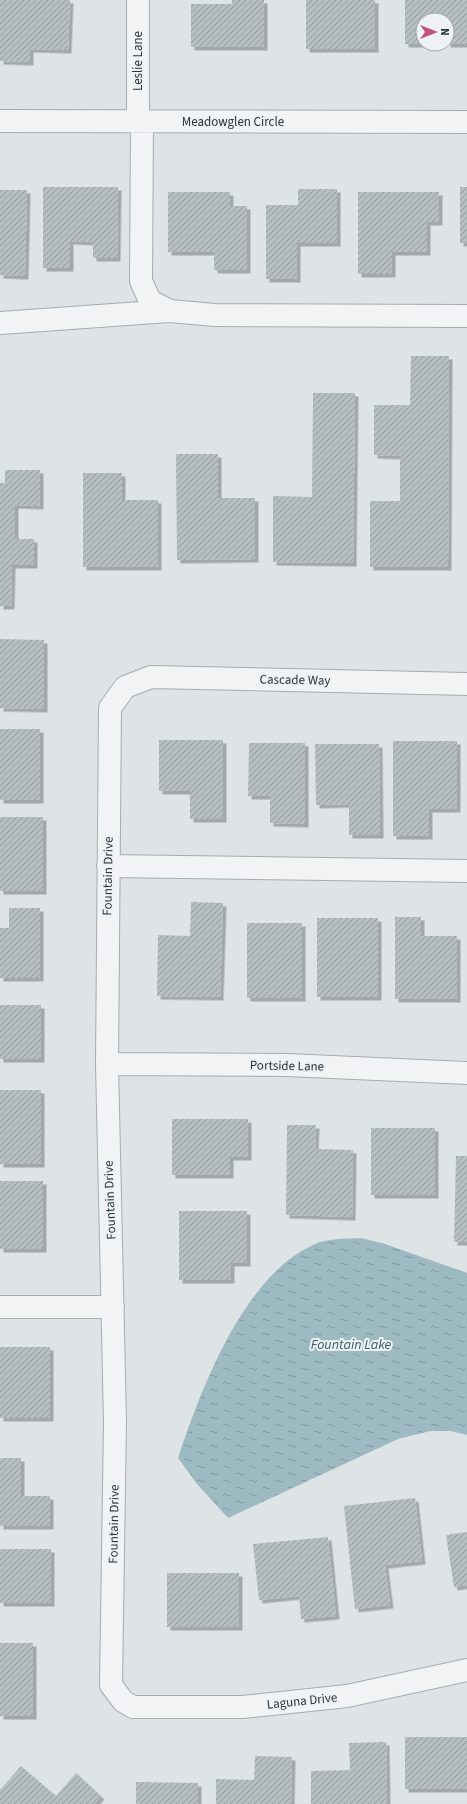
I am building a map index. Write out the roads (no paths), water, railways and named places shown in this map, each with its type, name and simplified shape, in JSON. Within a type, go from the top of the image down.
[{"type":"street","name":"Leslie Lane","points":[[138,0],[140,281],[150,301],[170,311]]},
{"type":"street","name":"Meadowglen Circle","points":[[0,121],[467,122]]},
{"type":"street","points":[[1,323],[170,311],[214,315],[467,316]]},
{"type":"street","name":"Cascade Way","points":[[125,687],[151,677],[467,684]]},
{"type":"street","name":"Fountain Drive","points":[[125,687],[110,708],[107,1064],[115,1421],[111,1685],[123,1702],[133,1707]]},
{"type":"street","points":[[108,866],[467,871]]},
{"type":"street","name":"Portside Lane","points":[[107,1064],[287,1065],[467,1073]]},
{"type":"street","points":[[0,1307],[113,1307]]},
{"type":"street","name":"Laguna Drive","points":[[133,1707],[243,1707],[347,1696],[467,1670]]},
{"type":"water","name":"Fountain Lake","points":[[361,1238],[385,1244],[467,1273],[467,1435],[451,1431],[430,1431],[398,1439],[228,1518],[197,1484],[178,1458],[212,1369],[246,1308],[266,1282],[288,1261],[313,1245],[324,1241]]}]
